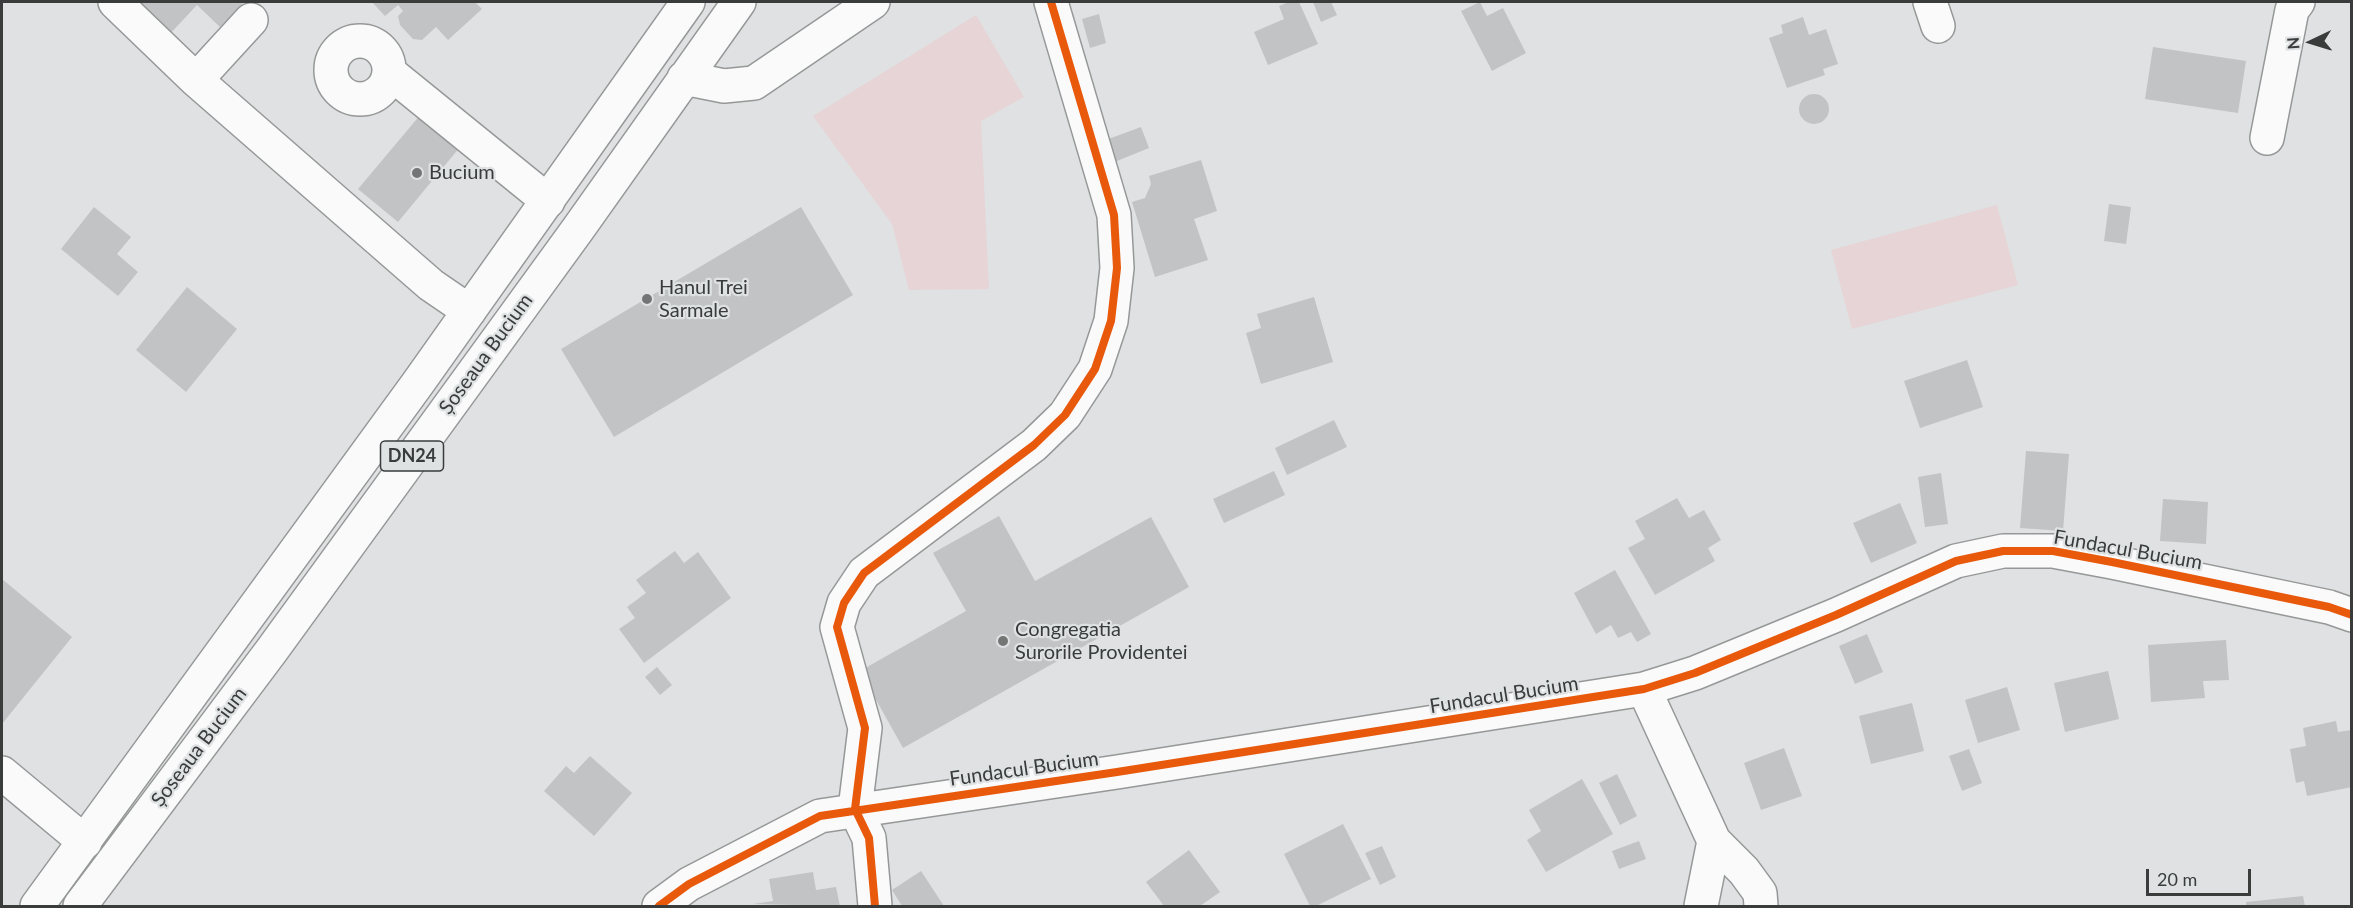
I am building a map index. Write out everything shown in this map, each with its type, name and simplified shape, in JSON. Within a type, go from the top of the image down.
[{"type":"street","points":[[115,2],[196,80],[431,285],[469,311]]},
{"type":"street","name":"Șoseaua Bucium","points":[[37,906],[86,842],[469,311],[688,2]]},
{"type":"street","name":"Șoseaua Bucium","points":[[80,906],[272,650],[578,229],[739,2]]},
{"type":"street","points":[[684,78],[724,86],[754,84],[873,2]]},
{"type":"street","points":[[875,906],[869,838],[855,809],[865,728],[837,627],[844,603],[864,573],[1034,445],[1065,415],[1095,369],[1111,321],[1118,268],[1114,215],[1051,2]]},
{"type":"street","points":[[2267,138],[2292,10],[2298,2]]},
{"type":"street","points":[[196,80],[250,20]]},
{"type":"street","points":[[389,72],[548,201]]},
{"type":"street","name":"Fundacul Bucium","points":[[659,906],[688,884],[749,850],[820,816],[1644,689],[1695,673],[1836,615],[1956,561],[2002,551],[2053,551],[2329,607],[2352,615]]},
{"type":"street","points":[[1644,689],[1714,841],[1744,871],[1760,893],[1761,906]]},
{"type":"street","points":[[2,773],[86,842]]},
{"type":"street","points":[[1701,906],[1714,841]]},
{"type":"shaded area","points":[[976,15],[1024,97],[981,121],[989,289],[909,290],[892,224],[813,116]]},
{"type":"shaded area","points":[[1997,205],[2018,285],[1852,329],[1831,250]]},
{"type":"building","points":[[130,2],[244,2],[220,27],[197,5],[167,37]]},
{"type":"building","points":[[372,2],[475,2],[482,9],[448,40],[436,27],[422,40],[413,39],[400,25],[398,16],[403,11],[398,5],[385,16]]},
{"type":"building","points":[[1289,2],[1299,2],[1318,44],[1268,65],[1254,32],[1284,19],[1279,6]]},
{"type":"building","points":[[1313,2],[1331,2],[1337,15],[1321,22]]},
{"type":"building","points":[[1480,2],[1487,16],[1503,8],[1526,53],[1492,71],[1461,11]]},
{"type":"building","points":[[1099,14],[1106,43],[1090,48],[1082,19]]},
{"type":"building","points":[[1803,17],[1809,35],[1826,29],[1838,64],[1823,69],[1825,75],[1787,88],[1769,38],[1783,33],[1781,25]]},
{"type":"building","points":[[2153,47],[2246,61],[2238,113],[2145,99]]},
{"type":"building","points":[[1814,94],[1825,98],[1829,109],[1825,120],[1814,124],[1803,120],[1799,109],[1803,98]]},
{"type":"building","points":[[421,114],[460,147],[398,222],[358,189]]},
{"type":"building","points":[[1141,127],[1149,148],[1112,163],[1103,141]]},
{"type":"building","points":[[1201,160],[1217,211],[1194,219],[1208,260],[1155,277],[1132,202],[1145,198],[1151,184],[1149,176]]},
{"type":"building","points":[[2109,204],[2131,207],[2126,244],[2104,241]]},
{"type":"building","points":[[94,207],[131,237],[117,254],[138,272],[118,296],[61,249]]},
{"type":"building","name":"Hanul Trei Sarmale","points":[[801,207],[853,295],[614,437],[561,349]]},
{"type":"building","points":[[187,287],[237,329],[186,392],[136,350]]},
{"type":"building","points":[[1314,297],[1333,362],[1261,384],[1246,333],[1261,328],[1257,314]]},
{"type":"building","points":[[1967,360],[1983,407],[1920,428],[1904,381]]},
{"type":"building","points":[[1334,420],[1347,447],[1287,475],[1275,448]]},
{"type":"building","points":[[2026,451],[2069,454],[2063,531],[2020,528]]},
{"type":"building","points":[[1274,471],[1285,495],[1224,523],[1213,499]]},
{"type":"building","points":[[1941,473],[1948,524],[1925,527],[1918,477]]},
{"type":"building","points":[[1677,498],[1689,518],[1704,510],[1721,540],[1708,548],[1715,561],[1655,595],[1628,548],[1645,539],[1635,521]]},
{"type":"building","points":[[2163,499],[2208,502],[2206,544],[2160,541]]},
{"type":"building","points":[[1900,503],[1917,543],[1871,563],[1853,523]]},
{"type":"building","name":"Congregatia Surorile Providentei","points":[[999,516],[1035,581],[1151,517],[1189,587],[903,748],[860,671],[966,611],[933,553]]},
{"type":"building","points":[[675,551],[684,563],[698,552],[731,598],[644,663],[619,629],[635,618],[627,607],[646,593],[636,580]]},
{"type":"building","points":[[1615,570],[1651,634],[1637,642],[1631,632],[1618,638],[1611,625],[1596,634],[1574,593]]},
{"type":"building","points":[[2,579],[72,637],[2,724]]},
{"type":"building","points":[[1867,634],[1883,672],[1855,684],[1839,646]]},
{"type":"building","points":[[2226,640],[2229,680],[2203,681],[2205,698],[2151,702],[2148,645]]},
{"type":"building","points":[[657,667],[672,685],[660,695],[645,677]]},
{"type":"building","points":[[2108,671],[2119,719],[2065,732],[2054,683]]},
{"type":"building","points":[[2007,687],[2020,730],[1978,743],[1965,700]]},
{"type":"building","points":[[1912,703],[1924,751],[1871,764],[1859,716]]},
{"type":"building","points":[[2336,721],[2338,732],[2352,730],[2352,787],[2307,796],[2304,781],[2296,783],[2290,749],[2306,746],[2303,728]]},
{"type":"building","points":[[1784,748],[1802,796],[1761,810],[1744,763]]},
{"type":"building","points":[[1969,749],[1982,783],[1962,791],[1949,756]]},
{"type":"building","points":[[590,756],[632,793],[594,836],[544,791],[566,766],[574,773]]},
{"type":"building","points":[[1617,774],[1637,816],[1620,825],[1599,783]]},
{"type":"building","points":[[1582,779],[1613,834],[1546,872],[1527,840],[1541,831],[1529,810]]},
{"type":"building","points":[[1343,824],[1371,879],[1316,906],[1310,906],[1284,854]]},
{"type":"building","points":[[1639,841],[1646,859],[1619,869],[1612,851]]},
{"type":"building","points":[[1382,846],[1396,877],[1380,885],[1365,853]]},
{"type":"building","points":[[1189,850],[1220,892],[1200,906],[1164,906],[1146,882]]},
{"type":"building","points":[[921,871],[944,906],[902,906],[892,890]]},
{"type":"building","points":[[813,872],[816,890],[836,887],[840,906],[753,904],[773,901],[769,879]]},
{"type":"building","points":[[2303,896],[2305,906],[2246,906],[2246,902]]},
{"type":"cycle path","points":[[875,906],[869,838],[855,809],[865,728],[837,627],[844,603],[864,573],[1034,445],[1065,415],[1095,369],[1111,321],[1117,268],[1114,215],[1051,2]]},
{"type":"cycle path","points":[[659,906],[689,884],[820,816],[1644,689],[1695,673],[1836,615],[1956,561],[2003,551],[2053,551],[2329,607],[2352,615]]},
{"type":"place","name":"Bucium","points":[[417,173]]},
{"type":"place","name":"Hanul Trei Sarmale","points":[[647,299]]},
{"type":"place","name":"Congregatia Surorile Providentei","points":[[1003,641]]}]
